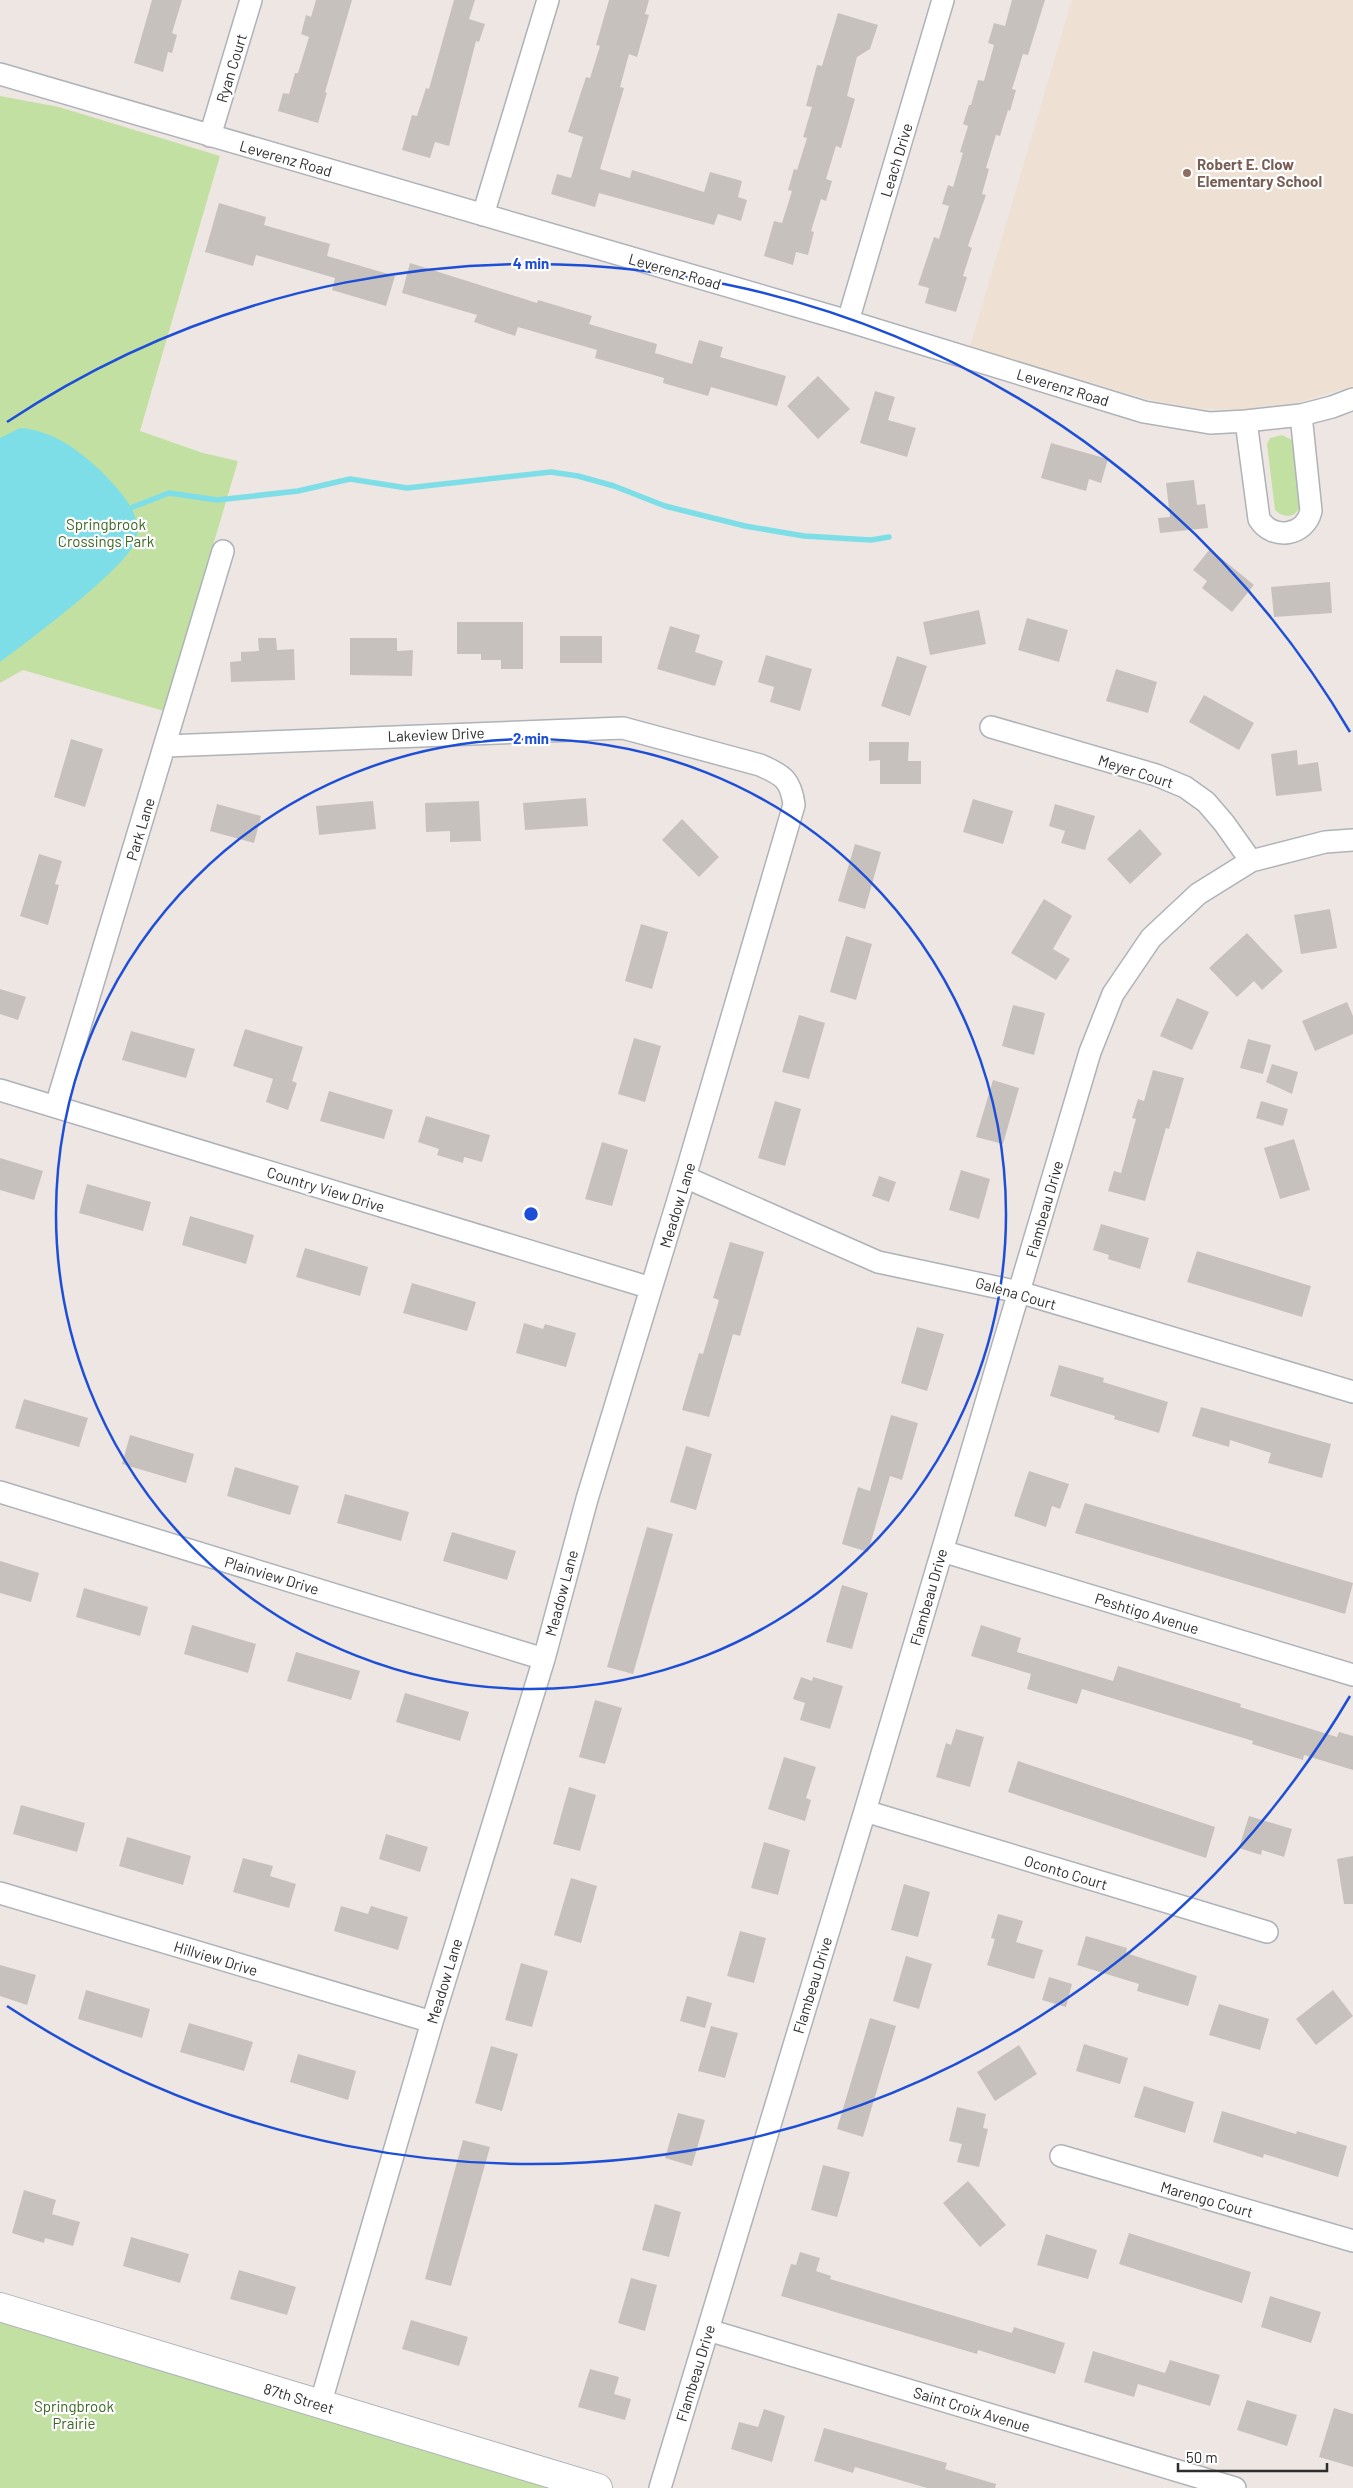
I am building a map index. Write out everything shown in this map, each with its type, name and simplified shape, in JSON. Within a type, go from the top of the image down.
[{"type":"street","name":"Ryan Court","points":[[210,136],[252,0]]},
{"type":"street","points":[[483,215],[548,0]]},
{"type":"street","name":"Leach Drive","points":[[848,321],[943,0]]},
{"type":"street","name":"Leverenz Road","points":[[0,74],[848,321],[1144,412],[1210,423],[1246,422],[1301,415],[1353,399]]},
{"type":"street","points":[[1246,422],[1259,519],[1271,531],[1292,532],[1302,528],[1309,520],[1311,512],[1301,415]]},
{"type":"street","name":"Park Lane","points":[[56,1106],[166,746],[223,551]]},
{"type":"street","name":"Meyer Court","points":[[991,727],[1156,775],[1185,787],[1206,802],[1224,822],[1250,861]]},
{"type":"street","name":"Lakeview Drive","points":[[166,746],[623,728],[760,765],[788,781]]},
{"type":"street","name":"Meadow Lane","points":[[320,2404],[432,2022],[544,1658],[587,1499],[790,825],[794,806],[788,781]]},
{"type":"street","name":"Flambeau Drive","points":[[660,2488],[865,1811],[1090,1052],[1113,994],[1151,938],[1198,894],[1250,861],[1326,842],[1353,840]]},
{"type":"street","name":"Country View Drive","points":[[0,1090],[651,1288]]},
{"type":"street","name":"Galena Court","points":[[685,1177],[878,1262],[1019,1292],[1353,1392]]},
{"type":"street","name":"Plainview Drive","points":[[0,1492],[544,1658]]},
{"type":"street","name":"Peshtigo Avenue","points":[[942,1551],[1353,1675]]},
{"type":"street","name":"Oconto Court","points":[[865,1811],[1267,1932]]},
{"type":"street","name":"Hillview Drive","points":[[0,1893],[432,2022]]},
{"type":"street","name":"Marengo Court","points":[[1061,2156],[1353,2241]]},
{"type":"street","name":"87th Street","points":[[0,2307],[598,2488]]},
{"type":"street","name":"Saint Croix Avenue","points":[[708,2330],[1235,2488]]},
{"type":"shaded area","name":"Robert E. Clow Elementary School","points":[[1072,0],[1353,0],[1353,386],[1290,405],[1241,410],[1192,408],[1147,399],[970,347]]},
{"type":"green space","name":"Springbrook Crossings Park","points":[[0,96],[59,107],[220,156],[140,431],[203,453],[238,461],[164,711],[23,670],[0,683]]},
{"type":"green space","points":[[1282,435],[1292,440],[1300,505],[1296,513],[1290,516],[1282,515],[1275,510],[1267,444],[1270,438]]},
{"type":"green space","name":"Springbrook Prairie","points":[[0,2317],[585,2488],[0,2488]]},
{"type":"water","points":[[20,428],[54,437],[64,442],[93,464],[115,486],[128,503],[136,521],[137,530],[136,540],[129,552],[115,568],[75,604],[0,662],[0,438]]},
{"type":"building","points":[[152,0],[182,0],[172,33],[177,35],[172,53],[168,52],[163,72],[134,63]]},
{"type":"building","points":[[316,0],[352,0],[325,92],[327,93],[318,123],[278,111],[283,93],[289,94],[295,73],[298,73],[309,37],[301,34],[306,15],[311,17]]},
{"type":"building","points":[[454,0],[475,0],[469,19],[485,24],[479,42],[476,41],[449,146],[435,142],[430,158],[402,150],[412,115],[417,116],[426,88],[429,89]]},
{"type":"building","points":[[609,0],[649,0],[645,14],[649,15],[637,57],[629,54],[620,87],[624,88],[600,169],[630,178],[632,170],[704,192],[710,172],[742,181],[738,197],[747,200],[741,221],[718,214],[714,225],[599,193],[595,207],[551,194],[557,174],[571,178],[583,137],[568,132],[586,77],[590,78],[600,46],[596,45]]},
{"type":"building","points":[[1012,0],[1045,0],[1028,55],[1023,54],[1012,89],[1016,90],[1010,111],[1008,110],[1000,136],[996,135],[986,168],[989,169],[982,194],[986,195],[968,246],[972,248],[963,276],[967,277],[956,312],[925,303],[929,288],[918,285],[934,237],[939,239],[949,206],[942,204],[948,185],[953,187],[963,153],[960,152],[968,126],[963,124],[969,105],[971,105],[978,80],[984,81],[994,45],[988,43],[994,23],[1005,26]]},
{"type":"building","points":[[838,13],[878,25],[870,49],[857,57],[847,96],[855,99],[841,148],[836,146],[826,179],[832,181],[826,201],[821,199],[811,231],[814,232],[808,255],[796,252],[793,265],[764,256],[774,221],[782,223],[792,191],[788,190],[794,169],[797,170],[807,138],[803,137],[812,107],[806,106],[817,65],[822,66]]},
{"type":"building","points":[[219,203],[266,217],[264,225],[330,244],[327,256],[395,276],[386,306],[332,290],[335,278],[256,255],[253,266],[205,252]]},
{"type":"building","points":[[410,263],[537,303],[538,300],[592,316],[589,324],[657,344],[655,353],[692,364],[699,340],[723,347],[720,357],[786,376],[777,406],[711,387],[708,396],[663,383],[664,378],[595,358],[597,350],[518,327],[515,336],[474,322],[477,315],[402,293]]},
{"type":"building","points":[[818,376],[850,409],[818,439],[787,406]]},
{"type":"building","points":[[875,391],[895,397],[888,420],[916,428],[907,457],[860,443]]},
{"type":"building","points":[[1051,443],[1108,459],[1101,483],[1089,479],[1086,491],[1041,478]]},
{"type":"building","points":[[1194,480],[1197,505],[1205,504],[1208,528],[1160,533],[1158,518],[1170,517],[1166,483]]},
{"type":"building","points":[[1210,549],[1254,585],[1232,612],[1202,588],[1207,581],[1193,570]]},
{"type":"building","points":[[1330,582],[1332,613],[1274,617],[1271,587]]},
{"type":"building","points":[[979,610],[986,644],[930,655],[923,622]]},
{"type":"building","points":[[1027,618],[1068,630],[1059,662],[1018,650]]},
{"type":"building","points":[[457,622],[523,622],[523,669],[501,669],[501,660],[481,660],[481,654],[457,654]]},
{"type":"building","points":[[670,626],[700,635],[695,652],[723,661],[715,686],[657,669]]},
{"type":"building","points":[[560,636],[602,636],[602,663],[560,663]]},
{"type":"building","points":[[258,638],[276,638],[277,650],[294,649],[295,680],[231,682],[230,662],[241,661],[241,652],[259,651]]},
{"type":"building","points":[[350,638],[397,638],[397,651],[413,650],[412,676],[350,675]]},
{"type":"building","points":[[766,655],[812,669],[800,711],[770,702],[774,687],[758,682]]},
{"type":"building","points":[[897,656],[927,666],[910,716],[881,706]]},
{"type":"building","points":[[1116,669],[1157,682],[1148,713],[1106,701]]},
{"type":"building","points":[[1204,695],[1254,723],[1239,750],[1189,722]]},
{"type":"building","points":[[71,739],[103,749],[85,807],[54,797]]},
{"type":"building","points":[[869,742],[909,742],[908,761],[921,761],[921,784],[880,784],[880,760],[869,761]]},
{"type":"building","points":[[1297,750],[1298,765],[1318,762],[1322,791],[1276,796],[1271,754]]},
{"type":"building","points":[[586,798],[588,826],[525,830],[523,803]]},
{"type":"building","points":[[973,799],[1013,811],[1003,844],[963,832]]},
{"type":"building","points":[[373,801],[376,829],[319,835],[316,806]]},
{"type":"building","points":[[479,801],[481,841],[450,842],[450,831],[426,832],[425,803]]},
{"type":"building","points":[[217,804],[261,816],[254,843],[210,831]]},
{"type":"building","points":[[1055,804],[1095,816],[1085,850],[1061,843],[1065,831],[1049,826]]},
{"type":"building","points":[[682,819],[719,857],[699,877],[662,840]]},
{"type":"building","points":[[1140,829],[1162,854],[1130,884],[1107,859]]},
{"type":"building","points":[[855,844],[881,852],[865,909],[838,901]]},
{"type":"building","points":[[39,854],[62,861],[55,884],[59,885],[48,925],[20,916]]},
{"type":"building","points":[[1044,899],[1072,916],[1053,949],[1070,959],[1056,980],[1011,953]]},
{"type":"building","points":[[1330,909],[1337,948],[1301,954],[1294,915]]},
{"type":"building","points":[[641,924],[668,932],[652,989],[625,981]]},
{"type":"building","points":[[1247,933],[1283,971],[1262,990],[1254,981],[1237,997],[1209,968]]},
{"type":"building","points":[[846,936],[872,944],[856,1000],[830,992]]},
{"type":"building","points":[[0,989],[26,997],[18,1020],[0,1014]]},
{"type":"building","points":[[1177,998],[1209,1012],[1192,1050],[1160,1036]]},
{"type":"building","points":[[1347,1002],[1353,1016],[1353,1034],[1315,1051],[1302,1021]]},
{"type":"building","points":[[1013,1005],[1045,1013],[1034,1055],[1002,1046]]},
{"type":"building","points":[[799,1015],[825,1023],[809,1079],[782,1072]]},
{"type":"building","points":[[245,1029],[303,1047],[292,1081],[297,1083],[288,1110],[266,1102],[273,1079],[233,1066]]},
{"type":"building","points":[[131,1031],[195,1049],[186,1078],[122,1060]]},
{"type":"building","points":[[634,1038],[661,1046],[645,1102],[618,1094]]},
{"type":"building","points":[[1248,1039],[1271,1045],[1263,1074],[1240,1068]]},
{"type":"building","points":[[1272,1064],[1298,1072],[1292,1094],[1266,1082]]},
{"type":"building","points":[[1153,1070],[1184,1078],[1169,1129],[1166,1128],[1145,1201],[1108,1191],[1114,1171],[1121,1173],[1136,1119],[1132,1118],[1138,1099],[1144,1101]]},
{"type":"building","points":[[993,1080],[1019,1088],[1003,1144],[976,1137]]},
{"type":"building","points":[[329,1091],[393,1110],[384,1139],[320,1121]]},
{"type":"building","points":[[775,1101],[801,1109],[785,1166],[758,1158]]},
{"type":"building","points":[[1261,1101],[1288,1109],[1283,1126],[1256,1118]]},
{"type":"building","points":[[426,1116],[490,1135],[482,1162],[464,1157],[463,1163],[437,1155],[439,1149],[418,1142]]},
{"type":"building","points":[[1294,1139],[1310,1190],[1280,1199],[1264,1148]]},
{"type":"building","points":[[602,1142],[628,1150],[612,1206],[585,1199]]},
{"type":"building","points":[[0,1158],[43,1171],[34,1200],[0,1190]]},
{"type":"building","points":[[961,1170],[990,1179],[979,1219],[949,1210]]},
{"type":"building","points":[[879,1176],[896,1182],[889,1202],[872,1196]]},
{"type":"building","points":[[87,1184],[151,1202],[143,1231],[79,1213]]},
{"type":"building","points":[[190,1216],[254,1235],[246,1264],[182,1245]]},
{"type":"building","points":[[1101,1224],[1149,1238],[1140,1269],[1108,1259],[1109,1255],[1093,1250]]},
{"type":"building","points":[[730,1242],[764,1252],[740,1336],[733,1334],[709,1417],[682,1410],[699,1353],[703,1354],[719,1300],[713,1298]]},
{"type":"building","points":[[305,1248],[368,1267],[360,1296],[296,1277]]},
{"type":"building","points":[[1197,1251],[1311,1286],[1302,1317],[1187,1282]]},
{"type":"building","points":[[412,1283],[476,1302],[467,1331],[403,1313]]},
{"type":"building","points":[[524,1323],[543,1329],[545,1324],[576,1333],[566,1367],[516,1353]]},
{"type":"building","points":[[917,1327],[944,1334],[927,1391],[901,1383]]},
{"type":"building","points":[[1059,1365],[1104,1378],[1103,1382],[1168,1402],[1159,1433],[1114,1419],[1115,1416],[1050,1396]]},
{"type":"building","points":[[24,1399],[88,1418],[79,1447],[15,1428]]},
{"type":"building","points":[[1201,1407],[1331,1444],[1322,1478],[1268,1463],[1271,1453],[1230,1440],[1229,1447],[1192,1436]]},
{"type":"building","points":[[891,1415],[918,1423],[902,1480],[890,1476],[868,1552],[842,1544],[858,1487],[870,1491]]},
{"type":"building","points":[[130,1435],[194,1454],[186,1483],[122,1464]]},
{"type":"building","points":[[686,1446],[712,1454],[696,1510],[670,1502]]},
{"type":"building","points":[[235,1467],[299,1486],[290,1515],[227,1496]]},
{"type":"building","points":[[1029,1471],[1069,1484],[1060,1509],[1052,1506],[1046,1527],[1014,1516]]},
{"type":"building","points":[[345,1494],[409,1512],[401,1541],[337,1523]]},
{"type":"building","points":[[1085,1503],[1353,1583],[1345,1614],[1075,1533]]},
{"type":"building","points":[[647,1527],[673,1534],[633,1674],[607,1667]]},
{"type":"building","points":[[452,1532],[516,1551],[507,1580],[443,1561]]},
{"type":"building","points":[[0,1561],[39,1573],[31,1602],[0,1593]]},
{"type":"building","points":[[842,1585],[868,1593],[852,1649],[826,1642]]},
{"type":"building","points":[[84,1588],[148,1607],[140,1636],[76,1617]]},
{"type":"building","points":[[192,1625],[256,1644],[248,1673],[184,1654]]},
{"type":"building","points":[[981,1625],[1021,1638],[1017,1652],[1113,1681],[1118,1666],[1241,1704],[1240,1707],[1337,1737],[1339,1732],[1353,1736],[1353,1770],[1304,1755],[1303,1760],[1252,1744],[1253,1741],[1082,1689],[1077,1704],[1027,1689],[1031,1674],[971,1656]]},
{"type":"building","points":[[296,1652],[360,1671],[351,1700],[287,1681]]},
{"type":"building","points":[[801,1677],[812,1681],[813,1677],[843,1686],[830,1729],[800,1720],[805,1703],[793,1699]]},
{"type":"building","points":[[405,1693],[469,1712],[460,1741],[396,1722]]},
{"type":"building","points":[[595,1700],[622,1708],[605,1764],[579,1757]]},
{"type":"building","points":[[956,1729],[984,1737],[970,1787],[936,1777],[946,1743],[951,1745]]},
{"type":"building","points":[[784,1757],[816,1767],[806,1798],[811,1800],[805,1821],[768,1809]]},
{"type":"building","points":[[1018,1761],[1215,1827],[1206,1858],[1008,1792]]},
{"type":"building","points":[[569,1787],[596,1795],[580,1851],[553,1844]]},
{"type":"building","points":[[21,1805],[85,1823],[77,1852],[13,1834]]},
{"type":"building","points":[[1249,1816],[1292,1829],[1284,1857],[1262,1850],[1261,1855],[1239,1848]]},
{"type":"building","points":[[386,1834],[428,1847],[420,1872],[379,1859]]},
{"type":"building","points":[[127,1837],[191,1856],[183,1885],[119,1866]]},
{"type":"building","points":[[764,1842],[790,1850],[778,1895],[751,1888]]},
{"type":"building","points":[[1353,1856],[1353,1904],[1344,1904],[1337,1859]]},
{"type":"building","points":[[243,1858],[273,1866],[270,1876],[296,1884],[289,1908],[233,1892]]},
{"type":"building","points":[[571,1878],[597,1886],[581,1943],[554,1935]]},
{"type":"building","points":[[904,1884],[930,1892],[918,1937],[891,1930]]},
{"type":"building","points":[[341,1906],[368,1914],[371,1906],[408,1917],[398,1950],[334,1931]]},
{"type":"building","points":[[998,1914],[1023,1921],[1016,1942],[1043,1950],[1034,1979],[987,1965],[995,1939],[991,1938]]},
{"type":"building","points":[[740,1931],[766,1938],[754,1983],[727,1976]]},
{"type":"building","points":[[1086,1936],[1127,1948],[1126,1953],[1197,1976],[1188,2006],[1137,1991],[1139,1984],[1077,1965]]},
{"type":"building","points":[[906,1956],[932,1964],[919,2009],[893,2001]]},
{"type":"building","points":[[521,1963],[548,1971],[532,2027],[505,2020]]},
{"type":"building","points":[[0,1965],[36,1975],[27,2005],[0,1996]]},
{"type":"building","points":[[1049,1977],[1072,1984],[1066,2007],[1042,2000]]},
{"type":"building","points":[[86,1990],[150,2009],[142,2038],[78,2019]]},
{"type":"building","points":[[1333,1990],[1353,2016],[1316,2045],[1296,2019]]},
{"type":"building","points":[[687,1996],[712,2003],[705,2028],[680,2021]]},
{"type":"building","points":[[1219,2004],[1269,2019],[1260,2050],[1209,2035]]},
{"type":"building","points":[[870,2018],[896,2026],[863,2137],[837,2129]]},
{"type":"building","points":[[189,2023],[253,2042],[244,2071],[180,2052]]},
{"type":"building","points":[[711,2026],[738,2033],[725,2078],[698,2071]]},
{"type":"building","points":[[1084,2044],[1128,2058],[1120,2084],[1076,2071]]},
{"type":"building","points":[[1019,2045],[1037,2074],[995,2101],[977,2072]]},
{"type":"building","points":[[491,2046],[518,2054],[502,2111],[475,2103]]},
{"type":"building","points":[[298,2054],[356,2071],[348,2100],[290,2082]]},
{"type":"building","points":[[1144,2086],[1194,2102],[1185,2133],[1134,2117]]},
{"type":"building","points":[[957,2107],[986,2114],[983,2128],[988,2129],[979,2167],[957,2162],[962,2144],[949,2141]]},
{"type":"building","points":[[1222,2111],[1296,2134],[1297,2131],[1347,2146],[1338,2177],[1264,2154],[1263,2158],[1213,2142]]},
{"type":"building","points":[[678,2113],[705,2120],[692,2166],[665,2158]]},
{"type":"building","points":[[463,2140],[490,2147],[451,2286],[425,2279]]},
{"type":"building","points":[[823,2165],[850,2172],[837,2217],[811,2210]]},
{"type":"building","points":[[968,2181],[1006,2225],[980,2247],[943,2203]]},
{"type":"building","points":[[24,2190],[56,2200],[52,2214],[80,2222],[73,2246],[45,2238],[44,2243],[12,2233]]},
{"type":"building","points":[[655,2204],[681,2212],[669,2257],[642,2250]]},
{"type":"building","points":[[1129,2233],[1251,2272],[1242,2303],[1119,2264]]},
{"type":"building","points":[[1046,2234],[1097,2250],[1088,2279],[1037,2265]]},
{"type":"building","points":[[131,2237],[189,2254],[180,2283],[123,2266]]},
{"type":"building","points":[[800,2252],[820,2258],[816,2271],[831,2276],[830,2279],[1012,2333],[1014,2327],[1065,2343],[1055,2374],[978,2350],[977,2354],[781,2296],[791,2264],[796,2265]]},
{"type":"building","points":[[239,2270],[296,2287],[287,2315],[230,2299]]},
{"type":"building","points":[[631,2278],[657,2285],[645,2331],[618,2323]]},
{"type":"building","points":[[1270,2296],[1321,2312],[1311,2343],[1261,2327]]},
{"type":"building","points":[[411,2320],[468,2337],[459,2366],[402,2349]]},
{"type":"building","points":[[1093,2351],[1165,2373],[1170,2360],[1220,2375],[1210,2406],[1138,2384],[1134,2397],[1084,2382]]},
{"type":"building","points":[[590,2369],[619,2377],[614,2394],[631,2399],[625,2420],[578,2407]]},
{"type":"building","points":[[1247,2400],[1297,2415],[1287,2446],[1237,2430]]},
{"type":"building","points":[[1334,2408],[1353,2414],[1353,2467],[1319,2457]]},
{"type":"building","points":[[764,2409],[785,2416],[772,2462],[731,2449],[739,2422],[758,2427]]},
{"type":"building","points":[[824,2428],[947,2463],[945,2469],[996,2484],[995,2488],[927,2488],[855,2467],[853,2473],[814,2461]]},
{"type":"waterway","points":[[133,507],[169,493],[217,500],[298,491],[350,479],[407,488],[551,472],[578,476],[614,486],[665,506],[745,526],[804,536],[871,540],[889,537]]},
{"type":"place","name":"Robert E. Clow Elementary School","points":[[1187,173]]}]
